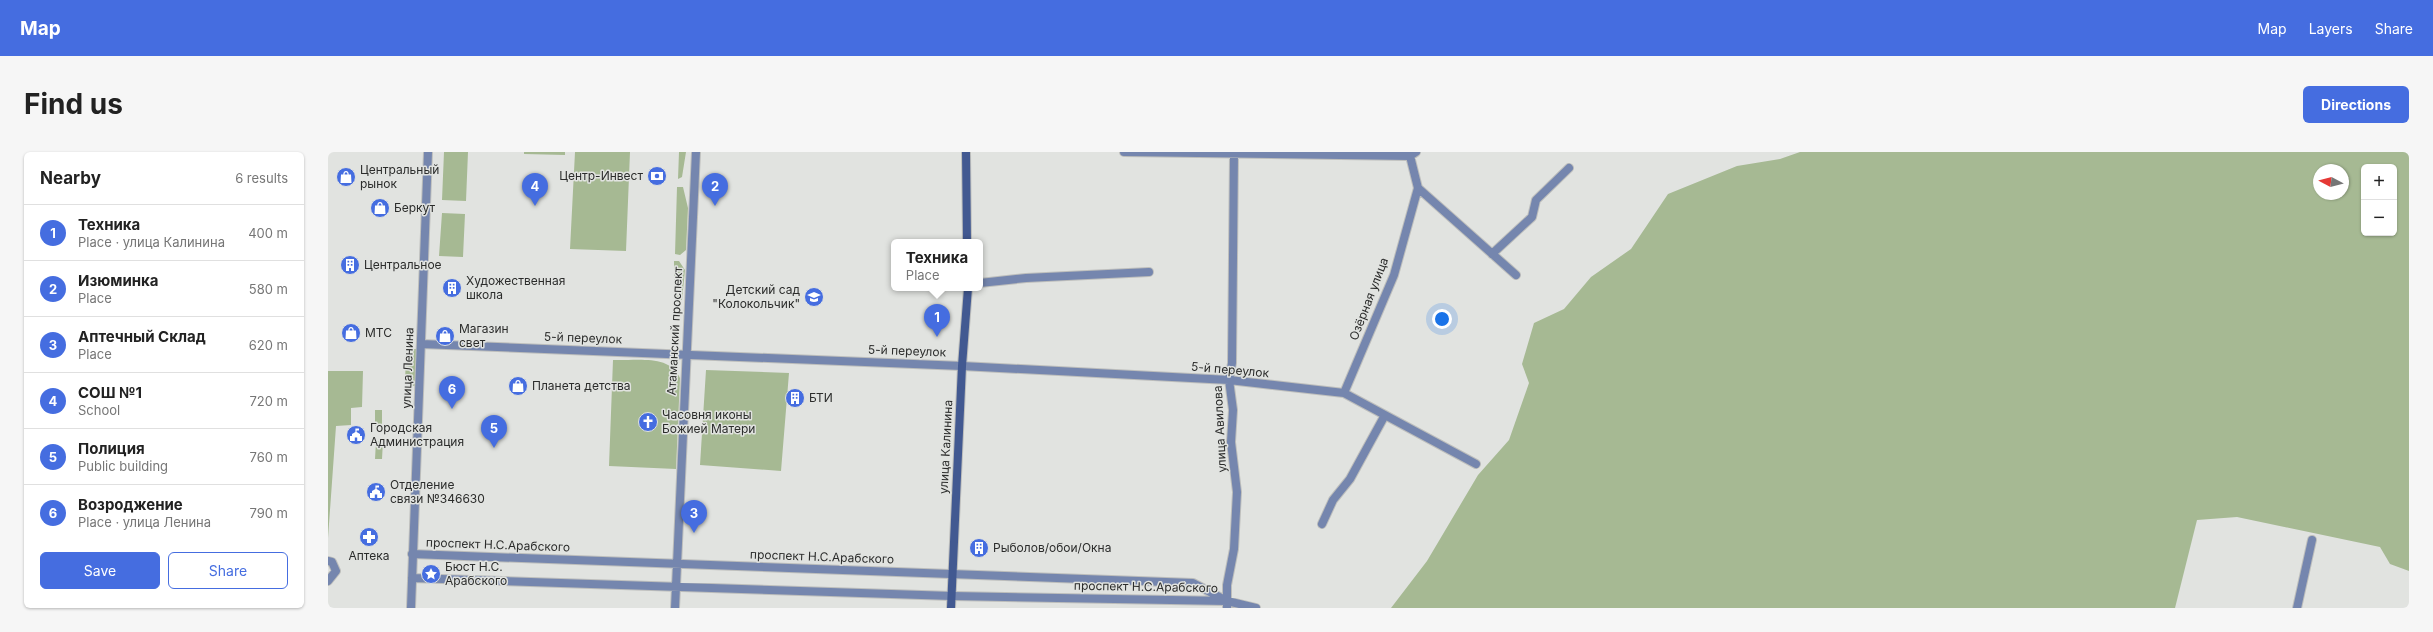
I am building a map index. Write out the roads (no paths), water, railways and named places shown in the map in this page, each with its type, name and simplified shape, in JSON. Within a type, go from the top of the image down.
[{"type":"main road","points":[[966,152],[967,239]]},
{"type":"main road","name":"улица Калинина","points":[[951,608],[962,366],[968,291]]},
{"type":"street","name":"улица Ленина","points":[[411,608],[428,152]]},
{"type":"street","name":"Атаманский проспект","points":[[675,608],[696,152]]},
{"type":"street","points":[[1124,152],[1234,154],[1413,154],[1418,188],[1516,275]]},
{"type":"street","name":"улица Авилова","points":[[1227,604],[1227,585],[1234,549],[1237,492],[1231,442],[1233,410],[1229,380],[1232,363],[1234,154]]},
{"type":"street","points":[[1492,254],[1532,217],[1536,200],[1569,168]]},
{"type":"street","name":"Озёрная улица","points":[[1344,393],[1394,275],[1418,188]]},
{"type":"street","points":[[983,283],[1026,278],[1149,272]]},
{"type":"street","name":"5-й переулок","points":[[421,344],[962,366],[1229,380],[1344,393],[1476,464]]},
{"type":"street","points":[[1322,524],[1333,500],[1350,479],[1385,415]]},
{"type":"street","points":[[2297,608],[2312,540]]},
{"type":"street","name":"проспект Н.С.Арабского","points":[[412,554],[1193,583],[1227,604]]},
{"type":"street","points":[[328,561],[332,562],[336,571],[328,581]]},
{"type":"street","name":"проспект Н.С.Арабского","points":[[412,578],[1227,604]]},
{"type":"street","points":[[1227,604],[1256,608]]},
{"type":"place","name":"Центр-Инвест","points":[[657,176]]},
{"type":"place","name":"Центральный рынок","points":[[346,177]]},
{"type":"place","name":"СОШ №1","points":[[535,206]]},
{"type":"place","name":"Изюминка","points":[[715,206]]},
{"type":"place","name":"Беркут","points":[[380,208]]},
{"type":"place","name":"Центральное","points":[[350,265]]},
{"type":"place","name":"Художественная школа","points":[[452,288]]},
{"type":"place","name":"Детский сад \"Колокольчик\"","points":[[814,297]]},
{"type":"place","name":"МТС","points":[[351,333]]},
{"type":"place","name":"Магазин свет","points":[[445,336]]},
{"type":"place","name":"Техника","points":[[937,337]]},
{"type":"place","name":"Планета детства","points":[[518,386]]},
{"type":"place","name":"БТИ","points":[[795,398]]},
{"type":"place","name":"Возроджение","points":[[452,409]]},
{"type":"place","name":"Часовня иконы Божией Матери","points":[[648,422]]},
{"type":"place","name":"Городская Администрация","points":[[356,435]]},
{"type":"place","name":"Полиция","points":[[494,448]]},
{"type":"place","name":"Отделение связи №346630","points":[[376,492]]},
{"type":"place","name":"Аптечный Склад","points":[[694,533]]},
{"type":"place","name":"Аптека","points":[[369,537]]},
{"type":"place","name":"Рыболов/обои/Окна","points":[[979,548]]},
{"type":"place","name":"Бюст Н.С. Арабского","points":[[431,574]]}]
